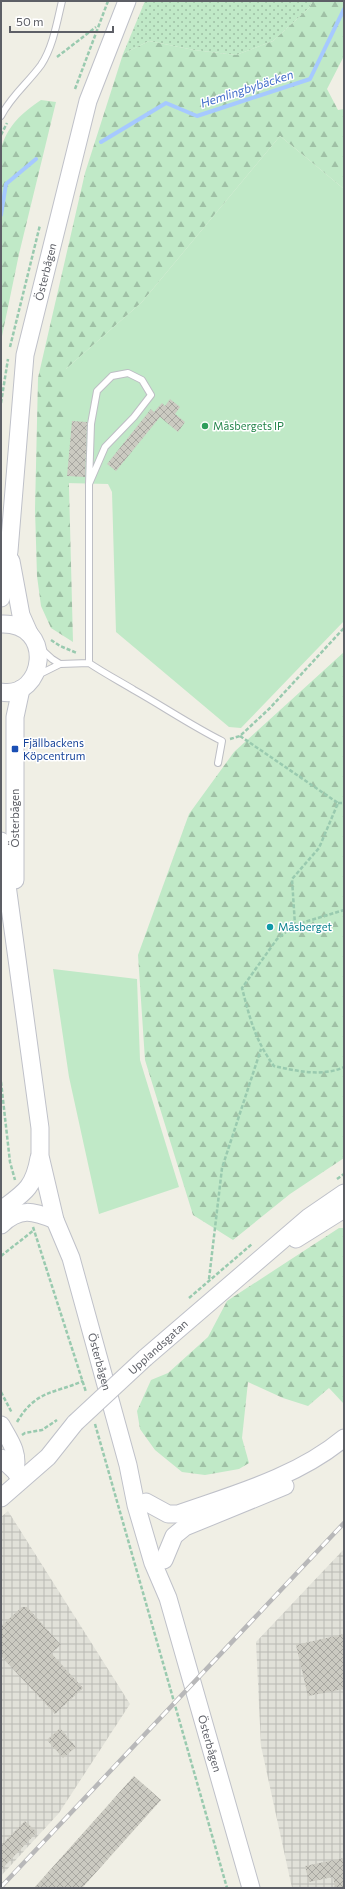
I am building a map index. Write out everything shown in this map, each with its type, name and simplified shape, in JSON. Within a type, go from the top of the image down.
[{"type":"main road","name":"Österbågen","points":[[1,598],[9,551],[25,355],[88,102],[127,1]]},
{"type":"main road","name":"Österbågen","points":[[9,551],[21,614],[39,652],[39,663],[27,683],[15,717],[14,948]]},
{"type":"main road","points":[[1,624],[9,624],[20,627],[32,637]]},
{"type":"main road","points":[[1,692],[27,683]]},
{"type":"main road","name":"Österbågen","points":[[1,841],[14,948],[40,1128],[40,1156],[55,1220],[71,1258],[128,1465],[136,1505],[153,1563],[168,1598],[250,1888]]},
{"type":"main road","name":"Österbågen","points":[[40,1128],[50,1154],[66,1217],[71,1258]]},
{"type":"main road","points":[[1,1210],[30,1186],[36,1175],[40,1156]]},
{"type":"main road","name":"Upplandsgatan","points":[[1,1498],[18,1476],[58,1434],[68,1420],[145,1358],[243,1272],[309,1217],[344,1192]]},
{"type":"main road","name":"Upplandsgatan","points":[[243,1272],[344,1209]]},
{"type":"main road","points":[[1,1225],[11,1217],[27,1212],[36,1212],[55,1220]]},
{"type":"main road","points":[[9,1423],[12,1444],[17,1459],[18,1476]]},
{"type":"main road","points":[[146,1502],[168,1514],[178,1514],[306,1465],[328,1451],[344,1438]]},
{"type":"main road","points":[[164,1560],[174,1536],[185,1527],[240,1506],[311,1474],[344,1452]]},
{"type":"main road","points":[[1,1458],[18,1476]]},
{"type":"main road","name":"Österbågen","points":[[128,1465],[146,1502],[164,1560],[168,1598]]},
{"type":"main road","name":"Upplandsgatan","points":[[1,1484],[18,1476]]},
{"type":"lane","points":[[1,116],[6,106],[41,64],[52,38],[62,1]]},
{"type":"lane","points":[[89,484],[105,447],[134,417],[151,395],[142,380],[128,373],[112,376],[97,391],[91,424],[89,484],[89,663]]},
{"type":"lane","points":[[32,637],[46,654],[60,664]]},
{"type":"lane","points":[[27,683],[60,664],[89,663],[193,726],[222,741],[218,763]]},
{"type":"path","points":[[97,27],[108,1]]},
{"type":"path","points":[[222,741],[240,736],[270,708],[344,628]]},
{"type":"path","points":[[240,736],[338,803],[344,803]]},
{"type":"path","points":[[295,926],[292,879],[318,848],[338,803]]},
{"type":"path","points":[[344,910],[295,926],[277,939],[242,988],[251,1023],[262,1049],[274,1066],[296,1071],[333,1073],[344,1068]]},
{"type":"path","points":[[209,1280],[222,1168],[262,1049]]},
{"type":"path","points":[[1,1082],[10,1162],[21,1195]]},
{"type":"path","points":[[27,1212],[87,1396]]},
{"type":"path","points":[[1,1256],[34,1230]]},
{"type":"path","points":[[9,1423],[23,1413],[41,1396],[51,1391],[64,1389],[83,1381]]},
{"type":"path","points":[[93,1418],[227,1888]]},
{"type":"path","points":[[12,1444],[25,1433],[42,1430],[68,1420]]},
{"type":"shaded area","points":[[8,1511],[130,1704],[59,1813],[1,1876],[1,1517]]},
{"type":"shaded area","points":[[344,1549],[344,1888],[292,1888],[261,1746],[256,1642]]},
{"type":"green space","points":[[145,1],[313,1],[309,8],[273,41],[236,55],[194,50],[149,41],[123,54]]},
{"type":"green space","points":[[313,1],[344,1],[344,56],[327,89],[338,110],[344,109],[344,189],[280,136],[142,302],[66,369],[73,642],[51,628],[41,606],[37,576],[35,509],[38,378],[85,173],[123,54],[149,41],[194,50],[236,55],[273,41],[309,8]]},
{"type":"green space","points":[[41,100],[56,102],[19,254],[1,341],[1,148],[8,132],[16,120]]},
{"type":"green space","name":"Måsbergets IP","points":[[280,136],[344,189],[344,621],[241,728],[229,727],[116,632],[112,492],[108,484],[65,483],[66,369],[142,302]]},
{"type":"green space","points":[[344,652],[344,1158],[290,1194],[233,1240],[193,1215],[145,1060],[138,955],[189,814],[234,752]]},
{"type":"green space","points":[[53,969],[137,979],[140,1060],[179,1187],[99,1214],[69,1077]]},
{"type":"green space","points":[[339,1228],[344,1228],[344,1404],[329,1388],[308,1406],[283,1398],[248,1382],[242,1438],[249,1463],[239,1469],[205,1475],[182,1472],[155,1450],[140,1429],[137,1411],[151,1380],[168,1373],[208,1337],[227,1301]]},
{"type":"building","points":[[170,399],[180,407],[175,414],[185,422],[178,432],[160,417],[116,471],[107,464],[151,409],[154,412],[162,403],[165,406]]},
{"type":"building","points":[[72,421],[87,422],[85,477],[67,476]]},
{"type":"building","points":[[22,1607],[27,1607],[61,1645],[51,1653],[83,1688],[55,1714],[1,1656],[1,1626]]},
{"type":"building","points":[[344,1634],[344,1689],[308,1696],[296,1645]]},
{"type":"building","points":[[60,1728],[76,1747],[63,1758],[47,1740]]},
{"type":"building","points":[[134,1776],[161,1800],[82,1888],[34,1888]]},
{"type":"building","points":[[25,1821],[37,1832],[1,1870],[1,1845]]},
{"type":"building","points":[[344,1858],[344,1888],[335,1888],[333,1877],[309,1882],[305,1866]]},
{"type":"waterway","name":"Hemlingbybäcken","points":[[101,142],[166,103],[197,116],[310,79],[344,9]]},
{"type":"waterway","name":"Hemlingbybäcken","points":[[1,215],[6,184],[36,159]]},
{"type":"railway","points":[[1,1887],[344,1523]]},
{"type":"place","name":"Måsbergets IP","points":[[205,426]]},
{"type":"place","name":"Fjällbackens Köpcentrum","points":[[15,749]]},
{"type":"place","name":"Måsberget","points":[[270,927]]}]
